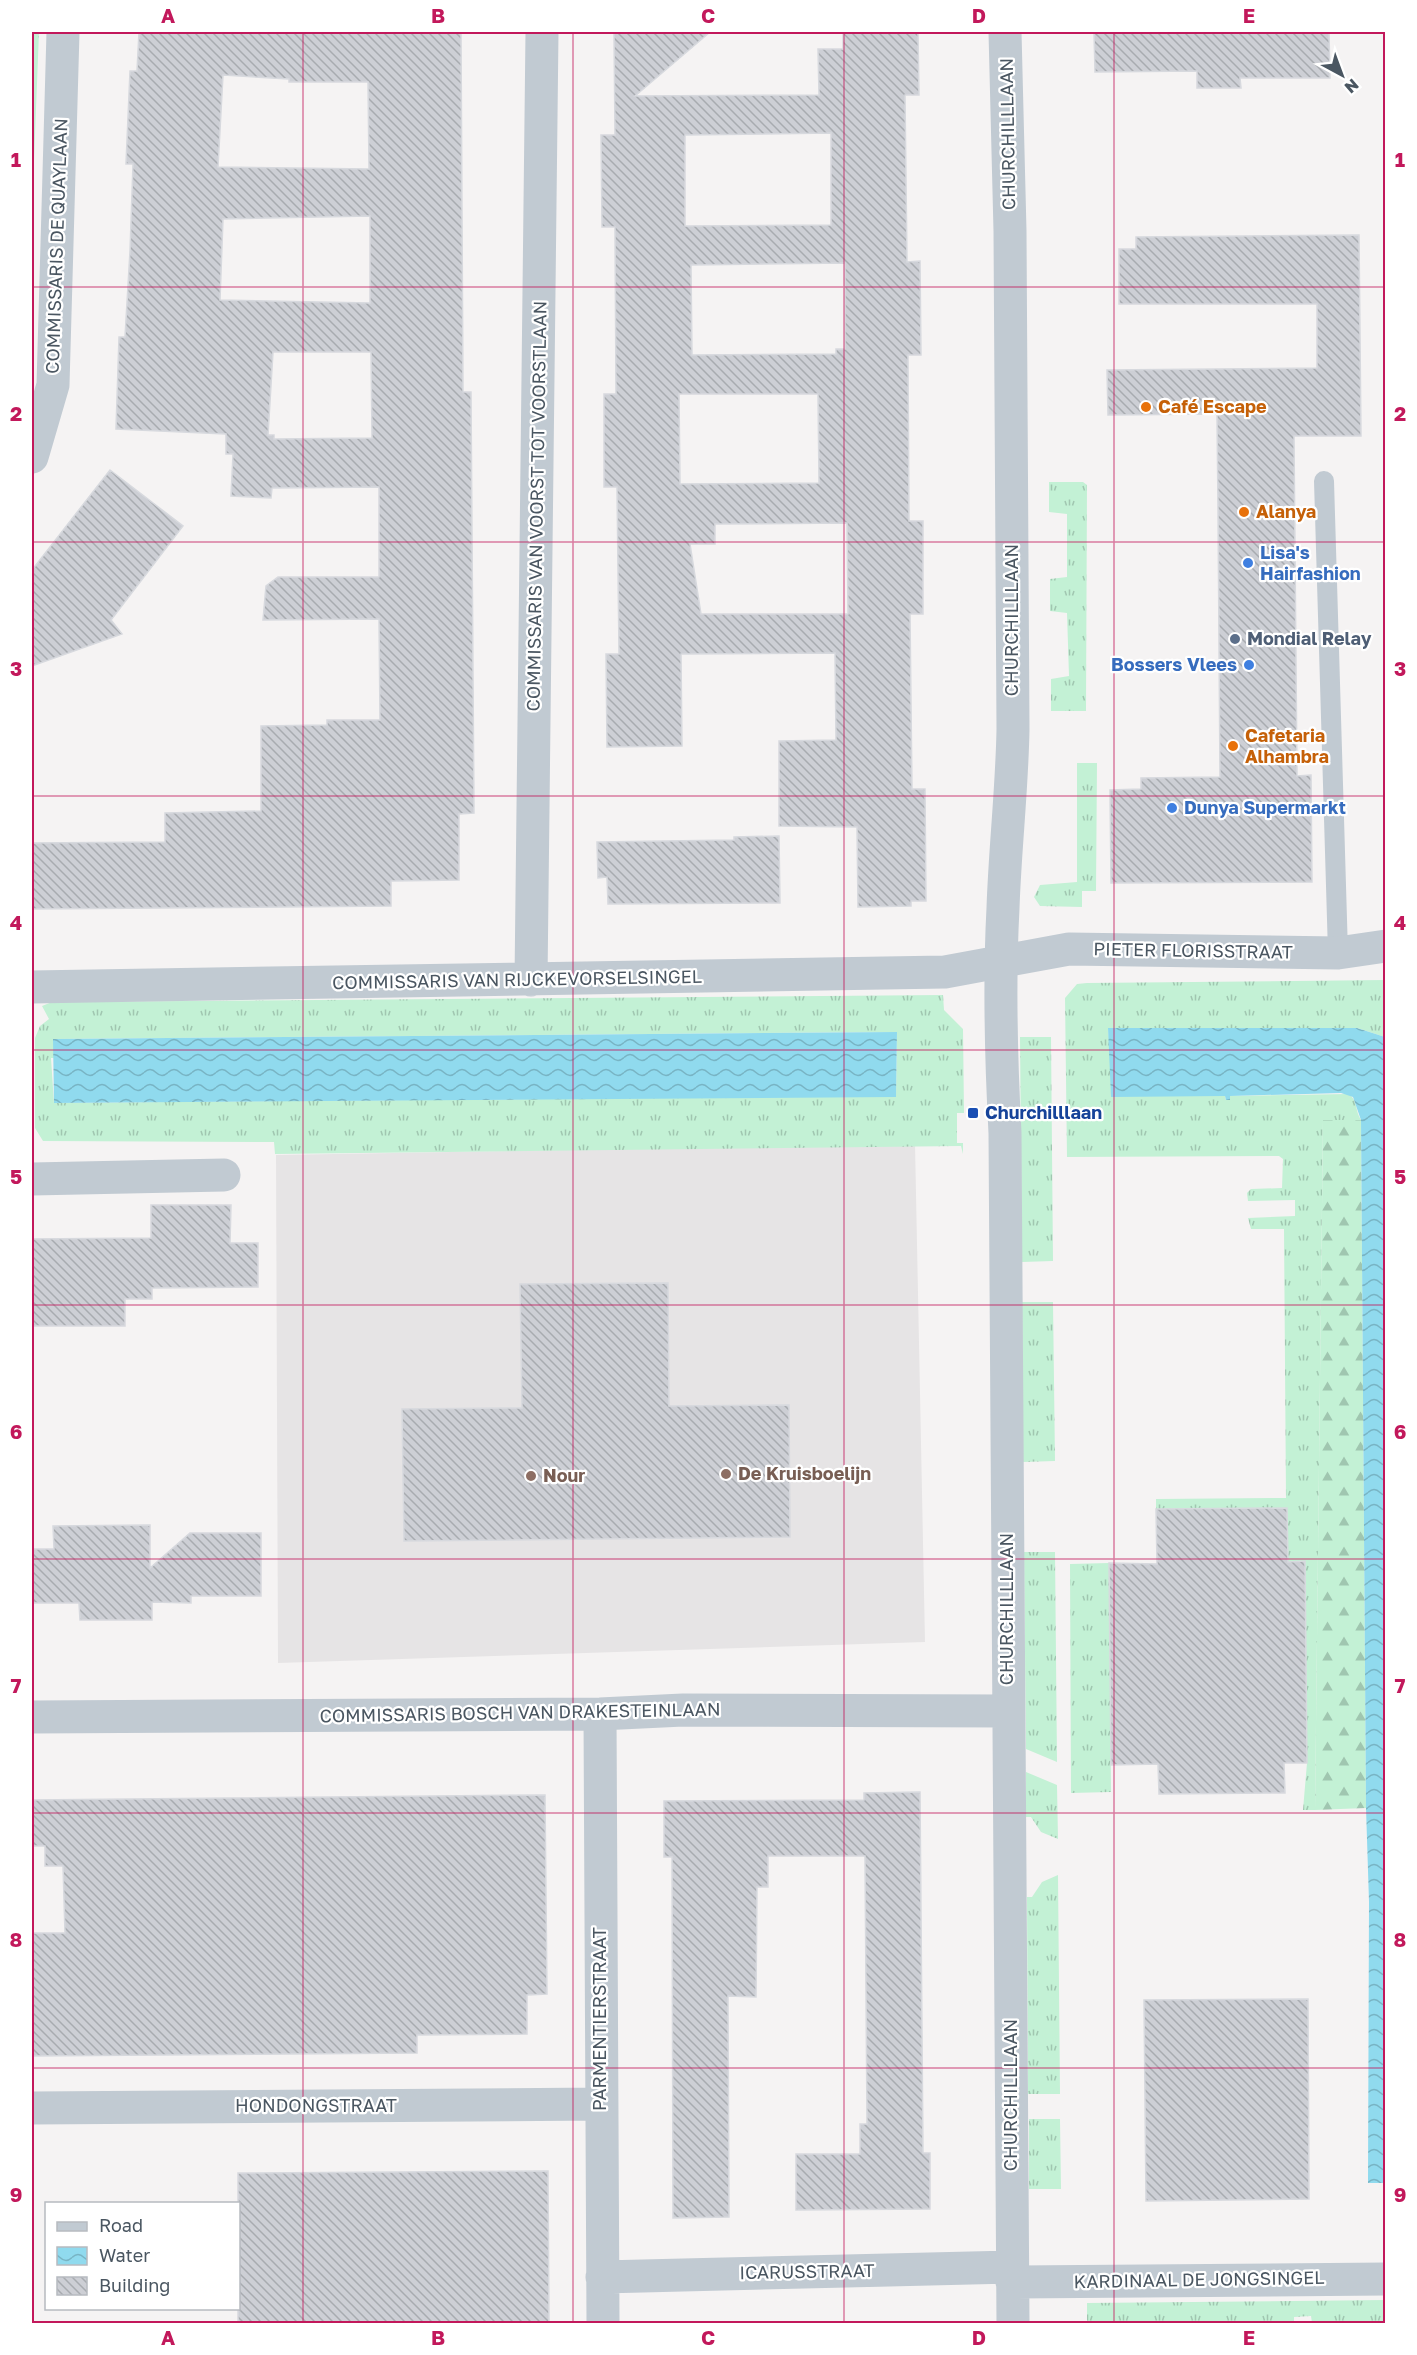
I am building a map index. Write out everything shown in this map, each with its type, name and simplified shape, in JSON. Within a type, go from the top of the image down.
[{"type":"street","name":"COMMISSARIS DE QUAYLAAN","points":[[32,457],[53,385],[63,32]]},
{"type":"street","name":"COMMISSARIS VAN VOORST TOT VOORSTLAAN","points":[[531,980],[542,32]]},
{"type":"street","name":"CHURCHILLLAAN","points":[[1005,32],[1010,231],[1013,729],[1012,790],[1003,906],[1002,962],[1012,2324]]},
{"type":"street","name":"PIETER FLORISSTRAAT","points":[[1002,962],[1069,949],[1338,953],[1386,946]]},
{"type":"street","name":"COMMISSARIS VAN RIJCKEVORSELSINGEL","points":[[32,987],[945,972],[1002,962]]},
{"type":"street","points":[[32,1179],[224,1174]]},
{"type":"street","name":"COMMISSARIS BOSCH VAN DRAKESTEINLAAN","points":[[32,1717],[600,1714],[683,1710],[1008,1711]]},
{"type":"street","name":"PARMENTIERSTRAAT","points":[[600,1714],[600,2104],[603,2324]]},
{"type":"street","name":"HONDONGSTRAAT","points":[[32,2108],[600,2104]]},
{"type":"street","name":"ICARUSSTRAAT","points":[[602,2277],[1012,2275]]},
{"type":"street","name":"KARDINAAL DE JONGSINGEL","points":[[1012,2275],[1386,2279]]},
{"type":"lane","points":[[1324,481],[1338,953]]},
{"type":"shaded area","points":[[915,1144],[925,1642],[278,1663],[276,1155]]},
{"type":"green space","points":[[32,32],[39,32],[32,212]]},
{"type":"green space","points":[[1049,482],[1083,482],[1087,485],[1086,711],[1051,711],[1051,679],[1069,676],[1067,613],[1050,611],[1050,579],[1067,577],[1067,514],[1049,512]]},
{"type":"green space","points":[[1077,763],[1097,763],[1096,891],[1082,891],[1082,907],[1040,906],[1034,897],[1040,885],[1077,882]]},
{"type":"green space","points":[[1385,980],[1385,1037],[1357,1028],[1108,1028],[1110,1052],[1225,1096],[1226,1100],[1230,1100],[1230,1096],[1349,1094],[1354,1100],[1361,1120],[1323,1120],[1315,1810],[1303,1810],[1307,1763],[1305,1562],[1288,1562],[1287,1508],[1156,1509],[1156,1499],[1286,1498],[1284,1229],[1251,1229],[1248,1218],[1295,1216],[1295,1200],[1248,1201],[1247,1193],[1251,1189],[1282,1188],[1283,1159],[1279,1156],[1067,1157],[1065,998],[1077,984],[1087,983]]},
{"type":"green space","points":[[943,995],[944,1010],[963,1029],[964,1113],[957,1113],[957,1143],[963,1143],[963,1154],[961,1146],[275,1154],[274,1142],[43,1141],[35,1128],[35,1038],[40,1026],[49,1019],[42,1006],[52,1002]],"holes":[[[897,1032],[896,1096],[54,1103],[51,1058],[54,1058],[54,1039]]]},
{"type":"green space","points":[[1020,1037],[1051,1037],[1053,1261],[1022,1262]]},
{"type":"green space","points":[[1323,1120],[1361,1120],[1366,1808],[1315,1810]]},
{"type":"green space","points":[[1022,1302],[1053,1302],[1055,1461],[1023,1462]]},
{"type":"green space","points":[[1024,1552],[1055,1552],[1057,1762],[1026,1749]]},
{"type":"green space","points":[[1109,1563],[1111,1792],[1071,1793],[1070,1564]]},
{"type":"green space","points":[[1026,1772],[1057,1785],[1058,1839],[1041,1832],[1031,1817],[1026,1817]]},
{"type":"green space","points":[[1058,1875],[1060,2094],[1028,2094],[1027,1897],[1032,1897],[1042,1882]]},
{"type":"green space","points":[[1029,2119],[1060,2119],[1061,2189],[1029,2189]]},
{"type":"green space","points":[[1385,2300],[1385,2323],[1312,2323],[1311,2316],[1294,2317],[1294,2324],[1087,2323],[1087,2303]]},
{"type":"water","points":[[1108,1028],[1357,1028],[1385,1037],[1385,2183],[1368,2183],[1369,1902],[1366,1808],[1361,1120],[1353,1097],[1341,1093],[1230,1096],[1230,1100],[1226,1100],[1225,1096],[1111,1097]]},
{"type":"water","points":[[897,1032],[896,1097],[54,1103],[53,1039]]},
{"type":"building","points":[[139,32],[461,32],[463,392],[471,392],[474,813],[459,814],[459,880],[391,881],[391,906],[32,909],[32,843],[165,842],[165,813],[261,811],[261,726],[327,725],[327,720],[380,720],[379,619],[263,620],[266,586],[278,577],[379,577],[379,487],[272,488],[271,498],[231,496],[233,454],[226,454],[226,434],[116,429],[119,337],[125,337],[130,251],[133,164],[126,164],[130,71],[137,71]],"holes":[[[223,75],[289,79],[289,82],[368,82],[369,169],[218,167]],[[370,216],[370,303],[220,300],[223,219]],[[273,352],[371,352],[372,438],[274,439],[274,435],[268,435]]]},
{"type":"building","points":[[614,32],[710,32],[635,96],[819,95],[818,49],[843,49],[843,32],[918,32],[919,95],[905,95],[907,262],[920,261],[921,355],[908,355],[909,521],[923,521],[923,614],[910,614],[912,789],[925,789],[926,901],[911,901],[911,906],[858,907],[857,827],[779,826],[779,741],[836,740],[835,653],[681,654],[682,746],[607,747],[606,654],[619,654],[617,487],[604,487],[604,394],[616,394],[615,227],[602,227],[601,135],[615,135]],"holes":[[[831,133],[831,225],[685,226],[685,135]],[[845,263],[845,349],[836,349],[836,354],[692,355],[691,265]],[[679,394],[818,394],[819,483],[680,484]],[[847,523],[848,614],[701,614],[690,544],[715,544],[715,524]]]},
{"type":"building","points":[[1094,32],[1329,32],[1330,78],[1240,78],[1241,88],[1197,88],[1197,71],[1095,72]]},
{"type":"building","points":[[1359,235],[1361,436],[1294,436],[1297,776],[1311,775],[1312,882],[1111,883],[1110,790],[1141,789],[1141,778],[1220,777],[1218,509],[1217,414],[1108,415],[1107,370],[1317,368],[1317,304],[1119,304],[1119,249],[1136,249],[1136,237]]},
{"type":"building","points":[[110,470],[183,526],[111,620],[122,634],[32,666],[32,570]]},
{"type":"building","points":[[779,836],[780,903],[608,904],[607,877],[598,878],[597,842],[734,840],[734,837]]},
{"type":"building","points":[[151,1205],[231,1205],[230,1243],[258,1243],[258,1287],[152,1288],[152,1299],[125,1299],[125,1326],[32,1326],[32,1239],[151,1238]]},
{"type":"building","points":[[668,1283],[669,1406],[789,1405],[790,1537],[404,1541],[402,1409],[522,1408],[520,1284]]},
{"type":"building","points":[[1287,1508],[1288,1562],[1305,1561],[1307,1763],[1284,1763],[1285,1793],[1159,1794],[1158,1764],[1111,1765],[1109,1563],[1157,1564],[1156,1509]]},
{"type":"building","points":[[150,1525],[150,1568],[190,1533],[261,1533],[261,1596],[191,1596],[191,1603],[152,1602],[152,1620],[80,1620],[79,1603],[32,1603],[32,1549],[54,1549],[53,1526]]},
{"type":"building","points":[[920,1792],[923,2153],[930,2153],[930,2209],[796,2210],[796,2154],[860,2154],[860,2124],[867,2124],[865,1856],[768,1856],[768,1887],[757,1887],[756,1997],[728,1996],[729,2217],[673,2218],[672,1857],[664,1857],[664,1801],[864,1800],[864,1793]]},
{"type":"building","points":[[545,1795],[547,1994],[527,1995],[527,2034],[417,2035],[417,2053],[32,2056],[32,1933],[65,1933],[63,1866],[45,1866],[45,1846],[32,1846],[32,1800]]},
{"type":"building","points":[[1308,1999],[1309,2199],[1146,2201],[1144,2000]]},
{"type":"building","points":[[548,2171],[549,2324],[238,2324],[240,2202],[238,2202],[238,2173]]},
{"type":"place","name":"Café Escape","points":[[1146,407]]},
{"type":"place","name":"Alanya","points":[[1244,512]]},
{"type":"place","name":"Lisa's Hairfashion","points":[[1248,563]]},
{"type":"place","name":"Mondial Relay","points":[[1235,639]]},
{"type":"place","name":"Bossers Vlees","points":[[1249,665]]},
{"type":"place","name":"Cafetaria Alhambra","points":[[1233,746]]},
{"type":"place","name":"Dunya Supermarkt","points":[[1172,808]]},
{"type":"place","name":"Churchilllaan","points":[[973,1113]]},
{"type":"place","name":"De Kruisboelijn","points":[[726,1474]]},
{"type":"place","name":"Nour","points":[[531,1476]]}]
